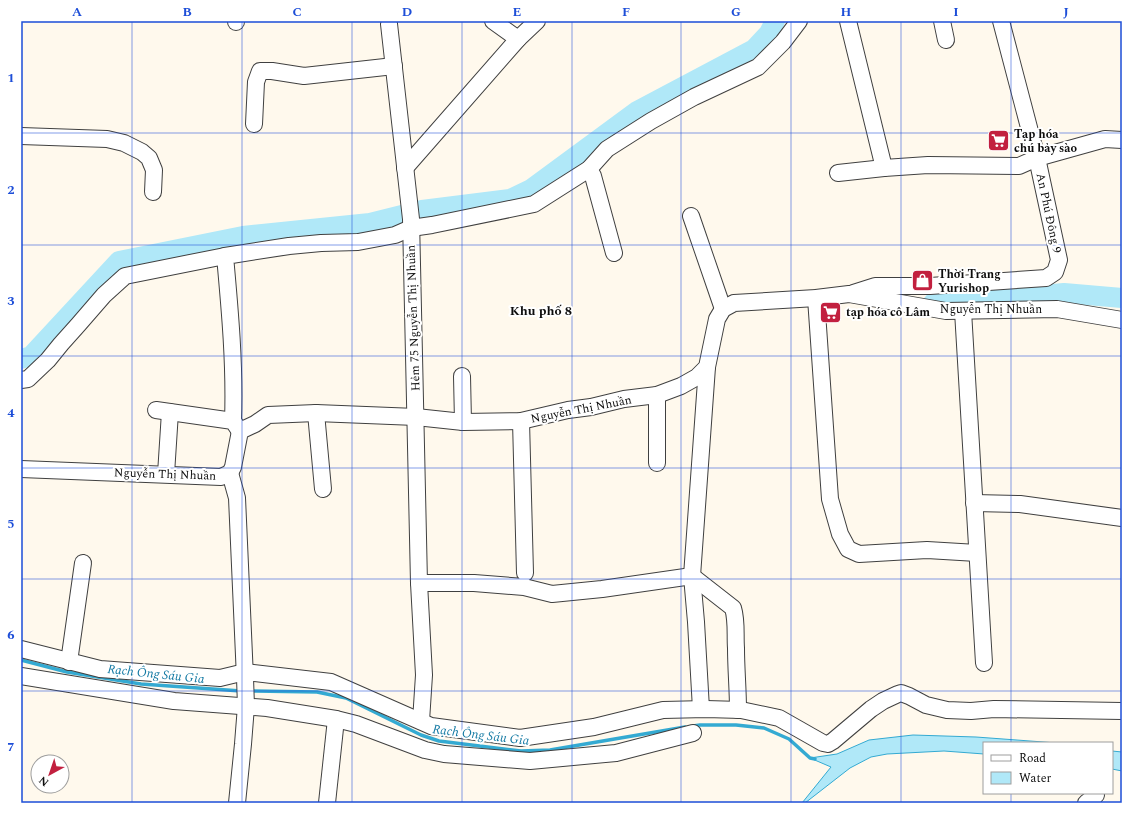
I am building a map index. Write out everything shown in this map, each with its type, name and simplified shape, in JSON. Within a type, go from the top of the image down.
[{"type":"street","points":[[493,21],[518,39]]},
{"type":"street","points":[[405,168],[518,39],[537,21]]},
{"type":"street","points":[[21,380],[28,379],[48,360],[60,344],[78,326],[104,295],[125,276],[225,256],[289,246],[358,242],[395,235],[411,224],[432,225],[534,204],[589,169],[606,149],[651,121],[694,97],[758,67],[783,42],[799,21]]},
{"type":"street","points":[[848,21],[884,168]]},
{"type":"street","points":[[942,21],[946,40]]},
{"type":"street","name":"An Phú Đông 9","points":[[849,294],[875,286],[930,286],[1046,278],[1055,272],[1059,260],[1037,158],[1001,21]]},
{"type":"street","name":"Hẻm 75 Nguyễn Thị Nhuần","points":[[389,24],[411,224],[419,583],[424,676],[422,721]]},
{"type":"street","points":[[254,124],[256,82],[260,71],[272,71],[304,76],[394,66]]},
{"type":"street","points":[[21,136],[107,139],[124,143],[135,148],[149,158],[154,170],[153,192]]},
{"type":"street","points":[[838,172],[928,165],[1020,166],[1037,158],[1105,139],[1122,140]]},
{"type":"street","points":[[589,169],[593,176],[614,253]]},
{"type":"street","points":[[691,216],[723,309],[717,318],[707,367],[692,576],[701,709]]},
{"type":"street","points":[[166,474],[163,411],[237,426],[233,344],[225,256]]},
{"type":"street","name":"Nguyễn Thị Nhuần","points":[[723,309],[734,302],[816,298],[849,294],[946,311],[1057,309],[1122,320]]},
{"type":"street","points":[[816,298],[830,499],[840,534],[848,549],[860,554],[927,550],[977,552]]},
{"type":"street","points":[[963,311],[984,663]]},
{"type":"street","name":"Nguyễn Thị Nhuần","points":[[21,469],[221,477],[230,473],[233,467],[237,426],[255,424],[268,415],[316,413],[416,417],[463,422],[521,421],[624,399],[657,395],[681,386],[697,377],[707,367]]},
{"type":"street","points":[[462,376],[463,422]]},
{"type":"street","points":[[657,395],[657,463]]},
{"type":"street","points":[[316,413],[323,489]]},
{"type":"street","points":[[521,421],[524,573]]},
{"type":"street","points":[[230,473],[237,498],[246,704],[237,803]]},
{"type":"street","points":[[974,503],[1020,504],[1122,518]]},
{"type":"street","points":[[69,662],[83,563]]},
{"type":"street","points":[[419,583],[474,582],[524,587],[552,594],[602,589],[692,576],[733,608],[735,616],[738,710]]},
{"type":"street","points":[[21,649],[100,669],[220,678],[245,675],[331,682],[431,726],[520,738],[594,727],[663,710],[701,709],[738,710],[779,718],[822,743],[828,744],[834,741],[871,709],[898,694],[909,696],[926,704],[947,710],[971,711],[994,709],[1122,711]]},
{"type":"street","points":[[21,676],[174,701],[246,704],[336,719],[356,724],[425,750],[444,754],[530,761],[616,753],[693,733]]},
{"type":"street","points":[[327,803],[336,719]]},
{"type":"water","points":[[913,735],[976,737],[1044,742],[983,742],[983,754],[944,751],[887,754],[871,757],[850,768],[805,803],[802,803],[831,767],[810,758],[837,754],[869,740]]},
{"type":"water","points":[[1113,751],[1122,752],[1122,771],[1113,769]]},
{"type":"waterway","points":[[21,359],[31,356],[119,261],[243,236],[370,223],[422,210],[510,199],[531,189],[637,111],[754,49],[769,33],[775,21]]},
{"type":"waterway","points":[[933,303],[945,304],[1064,293],[1122,298]]},
{"type":"waterway","name":"Rạch Ông Sáu Gia","points":[[21,660],[67,672],[141,684],[241,691]]},
{"type":"waterway","name":"Rạch Ông Sáu Gia","points":[[249,691],[317,692],[346,698],[421,735],[439,741],[521,751],[550,750],[685,727]]},
{"type":"waterway","name":"Rạch Ông Sáu Gia","points":[[693,726],[736,725],[764,728],[789,739],[810,758],[815,759]]},
{"type":"place","name":"Tạp hóa chú bảy sào","points":[[998,141]]},
{"type":"place","name":"Thời Trang Yurishop","points":[[923,281]]},
{"type":"place","name":"tạp hóa cô Lâm","points":[[830,312]]},
{"type":"district","name":"Khu phố 8","points":[[541,310]]}]
